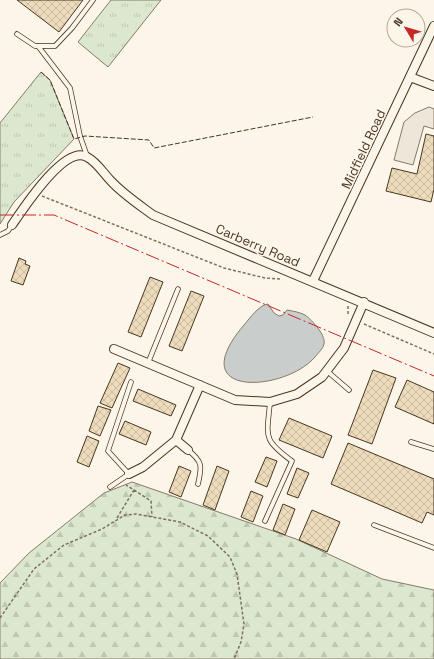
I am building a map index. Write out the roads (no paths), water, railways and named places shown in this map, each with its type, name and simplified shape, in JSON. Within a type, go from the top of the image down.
[{"type":"street","name":"Midfield Road","points":[[312,281],[434,26]]},
{"type":"street","points":[[410,77],[434,86]]},
{"type":"street","points":[[12,225],[41,185],[69,159],[75,155],[87,157]]},
{"type":"street","name":"Carberry Road","points":[[87,157],[128,197],[153,215],[364,302],[434,333]]},
{"type":"street","points":[[114,349],[235,400],[270,402],[297,394],[322,377],[344,348],[364,302]]},
{"type":"street","points":[[129,474],[143,467],[176,440],[200,385]]},
{"type":"street","points":[[176,440],[188,450]]},
{"type":"lane","points":[[18,34],[35,46],[54,46],[72,28],[93,0]]},
{"type":"lane","points":[[38,46],[70,88],[80,136],[87,157]]},
{"type":"lane","points":[[0,235],[8,231],[12,225]]},
{"type":"lane","points":[[148,363],[178,289]]},
{"type":"lane","points":[[326,371],[349,390]]},
{"type":"lane","points":[[110,487],[129,474],[108,450],[131,382]]},
{"type":"lane","points":[[265,521],[292,461],[274,448],[267,435],[270,402]]},
{"type":"lane","points":[[411,442],[434,449]]},
{"type":"lane","points":[[188,450],[200,461],[202,468],[198,484]]},
{"type":"lane","points":[[374,525],[434,548]]}]
